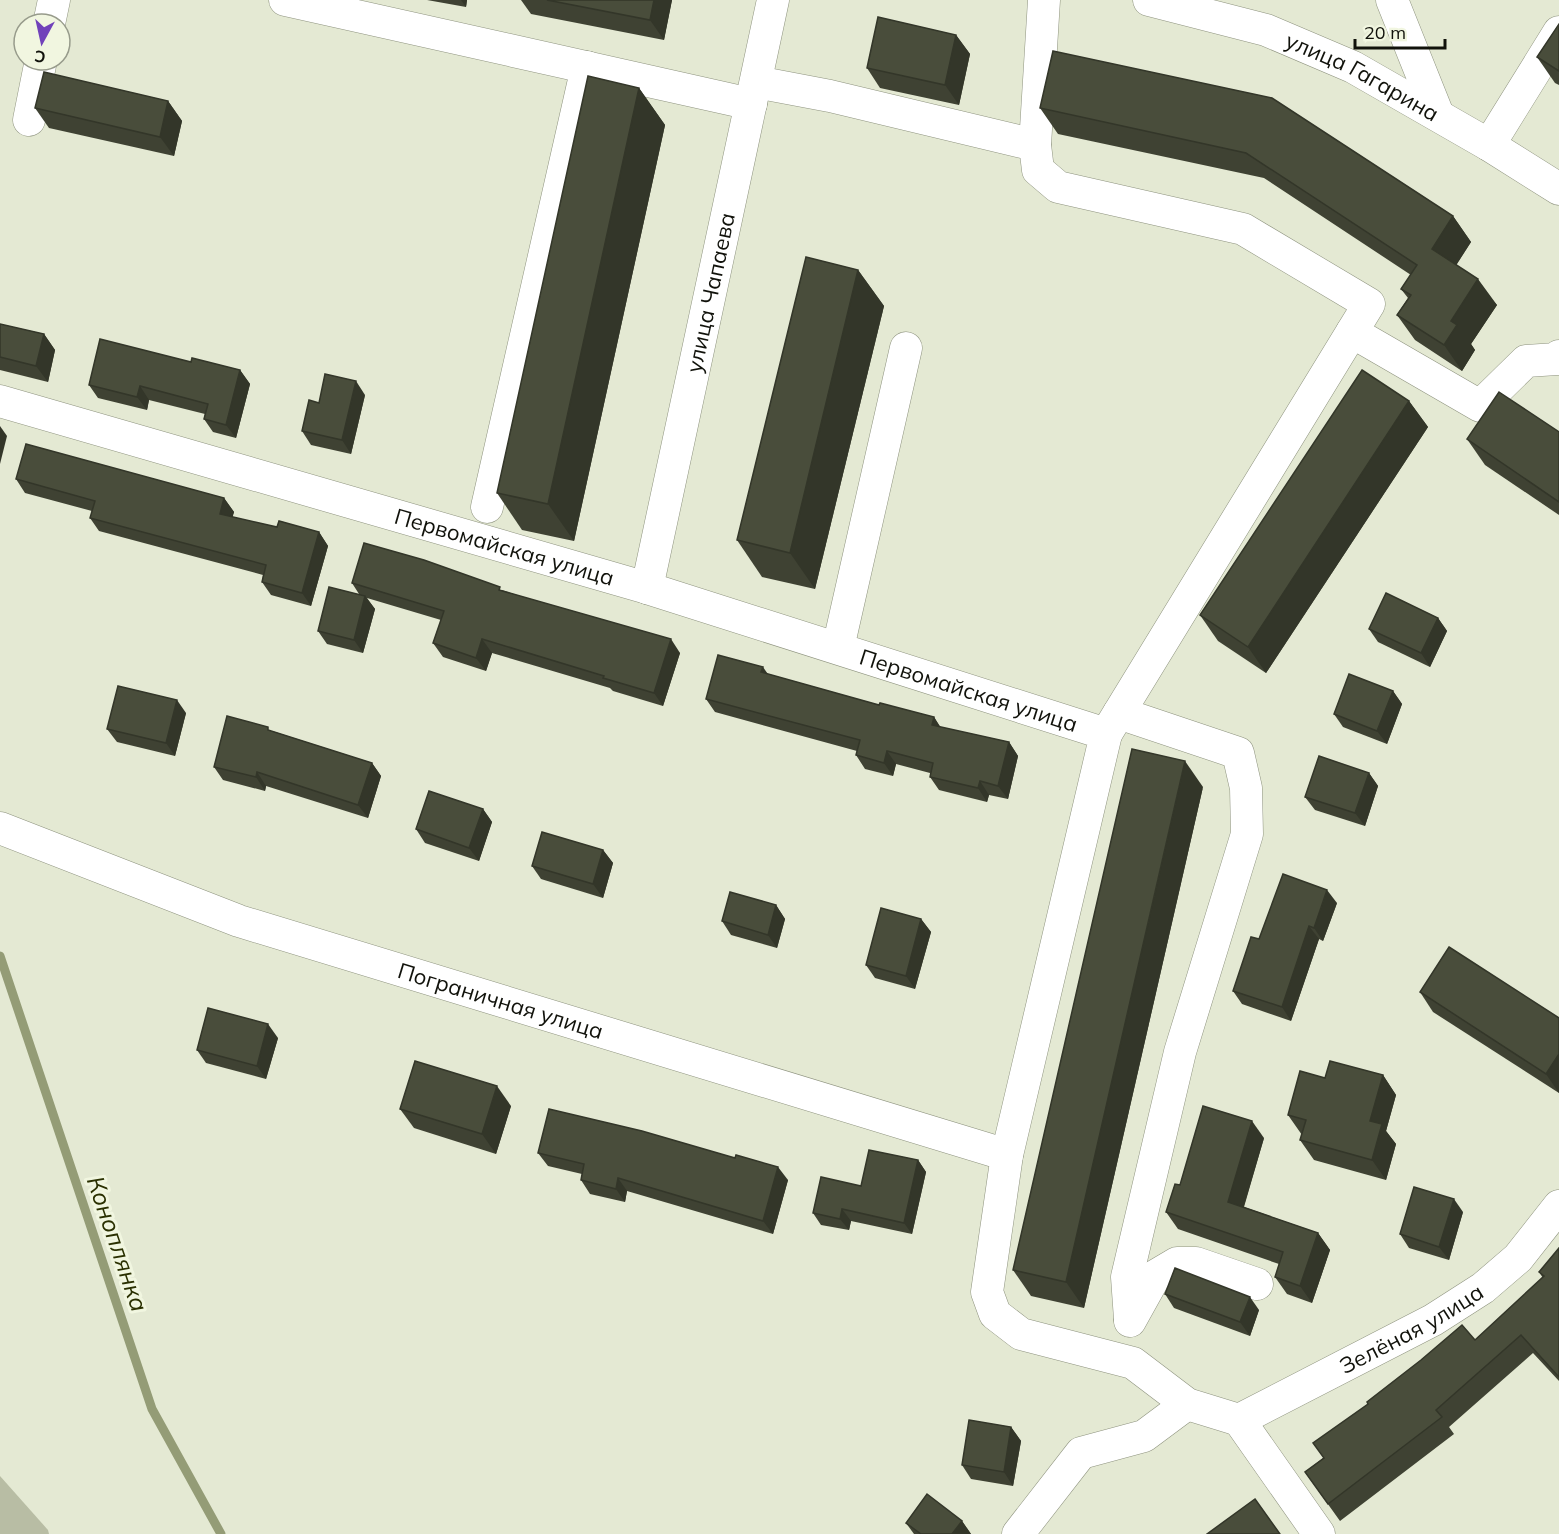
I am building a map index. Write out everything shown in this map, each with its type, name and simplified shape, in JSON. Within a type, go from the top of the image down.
[{"type":"street","points":[[285,0],[587,67],[753,93],[830,96],[1035,145]]},
{"type":"street","name":"улица Чапаева","points":[[647,588],[773,0]]},
{"type":"street","points":[[1044,0],[1035,145],[1038,170],[1058,187],[1243,228],[1369,304],[1113,723],[1238,753],[1246,788],[1247,834],[1180,1052],[1127,1277],[1130,1319],[1122,1361]]},
{"type":"street","name":"улица Гагарина","points":[[1149,0],[1266,30],[1353,67],[1489,145],[1559,189]]},
{"type":"street","points":[[1392,0],[1437,115]]},
{"type":"street","points":[[1489,145],[1559,32]]},
{"type":"street","points":[[487,507],[587,67]]},
{"type":"street","points":[[29,120],[39,72]]},
{"type":"street","points":[[1352,332],[1480,406],[1526,361],[1557,359],[1559,356]]},
{"type":"street","points":[[838,648],[906,348]]},
{"type":"street","name":"Первомайская улица","points":[[0,401],[647,588],[838,648],[1113,723],[1007,1155],[987,1292],[995,1314],[1021,1334],[1133,1363],[1187,1404],[1239,1420]]},
{"type":"street","name":"Пограничная улица","points":[[0,828],[239,921],[1007,1155]]},
{"type":"street","name":"Зелёная улица","points":[[1239,1420],[1433,1320],[1483,1288],[1518,1258],[1559,1206]]},
{"type":"street","points":[[1130,1319],[1155,1276],[1177,1263],[1196,1263],[1257,1284]]},
{"type":"street","points":[[1018,1534],[1081,1453],[1144,1436],[1187,1404]]},
{"type":"street","points":[[1239,1420],[1319,1534]]},
{"type":"green space","points":[[0,1476],[48,1530],[49,1534],[0,1534]]},
{"type":"building","points":[[547,0],[654,0],[650,20]]},
{"type":"building","points":[[878,17],[956,35],[945,85],[867,68]]},
{"type":"building","points":[[1559,24],[1559,71],[1537,57]]},
{"type":"building","points":[[1053,51],[1272,98],[1453,216],[1432,249],[1478,279],[1451,321],[1457,325],[1444,345],[1397,315],[1411,295],[1401,289],[1417,265],[1246,153],[1040,108]]},
{"type":"building","points":[[44,72],[168,101],[160,137],[35,108]]},
{"type":"building","points":[[588,76],[639,88],[548,504],[497,493]]},
{"type":"building","points":[[806,257],[858,270],[790,553],[737,540]]},
{"type":"building","points":[[0,324],[44,334],[36,366],[0,357]]},
{"type":"building","points":[[100,339],[191,362],[192,358],[240,370],[226,425],[204,419],[208,404],[140,386],[137,397],[89,385]]},
{"type":"building","points":[[1362,370],[1409,401],[1248,647],[1200,615]]},
{"type":"building","points":[[325,374],[356,381],[342,440],[302,431],[309,400],[319,403]]},
{"type":"building","points":[[1499,392],[1559,432],[1559,502],[1467,439]]},
{"type":"building","points":[[26,444],[224,498],[220,514],[277,527],[279,521],[319,532],[302,593],[262,582],[266,565],[90,518],[95,501],[16,479]]},
{"type":"building","points":[[364,543],[424,560],[500,587],[499,590],[671,639],[654,693],[482,639],[476,658],[433,643],[444,611],[352,583]]},
{"type":"building","points":[[329,587],[365,596],[354,640],[318,631]]},
{"type":"building","points":[[1386,593],[1438,618],[1421,653],[1369,629]]},
{"type":"building","points":[[718,655],[763,667],[761,672],[879,705],[880,703],[934,717],[932,725],[1009,742],[998,786],[980,781],[978,788],[930,777],[933,763],[887,751],[884,763],[856,755],[860,740],[706,699]]},
{"type":"building","points":[[1349,674],[1393,691],[1377,731],[1334,714]]},
{"type":"building","points":[[118,686],[177,700],[166,743],[107,729]]},
{"type":"building","points":[[227,716],[268,727],[268,730],[372,763],[358,805],[257,772],[256,777],[214,767]]},
{"type":"building","points":[[1132,749],[1185,761],[1066,1282],[1013,1270]]},
{"type":"building","points":[[1319,756],[1369,773],[1355,813],[1305,797]]},
{"type":"building","points":[[429,791],[483,809],[469,848],[416,829]]},
{"type":"building","points":[[542,832],[603,850],[593,884],[532,866]]},
{"type":"building","points":[[1283,874],[1327,890],[1314,928],[1309,926],[1282,1007],[1233,991],[1251,937],[1259,939]]},
{"type":"building","points":[[730,892],[776,905],[768,935],[722,921]]},
{"type":"building","points":[[881,908],[921,919],[906,976],[866,965]]},
{"type":"building","points":[[1449,947],[1559,1018],[1559,1054],[1546,1074],[1420,992]]},
{"type":"building","points":[[208,1008],[268,1024],[257,1066],[197,1050]]},
{"type":"building","points":[[415,1061],[497,1086],[482,1134],[400,1109]]},
{"type":"building","points":[[1330,1061],[1383,1075],[1370,1121],[1382,1124],[1372,1160],[1300,1140],[1306,1120],[1288,1115],[1300,1071],[1325,1078]]},
{"type":"building","points":[[1203,1106],[1252,1121],[1228,1202],[1318,1233],[1300,1286],[1275,1277],[1283,1252],[1166,1212],[1175,1184],[1180,1185]]},
{"type":"building","points":[[549,1109],[642,1131],[735,1158],[736,1155],[778,1167],[763,1221],[618,1178],[616,1189],[581,1180],[584,1164],[538,1153]]},
{"type":"building","points":[[869,1150],[918,1160],[904,1223],[842,1209],[840,1219],[813,1213],[821,1177],[861,1186]]},
{"type":"building","points":[[1414,1187],[1454,1199],[1439,1247],[1400,1234]]},
{"type":"building","points":[[1559,1248],[1559,1377],[1521,1335],[1436,1410],[1442,1417],[1328,1504],[1305,1472],[1324,1458],[1313,1443],[1368,1404],[1367,1402],[1462,1325],[1475,1340],[1544,1276],[1539,1272]]},
{"type":"building","points":[[1175,1268],[1250,1297],[1240,1322],[1165,1294]]},
{"type":"building","points":[[969,1420],[1011,1427],[1004,1472],[962,1465]]},
{"type":"building","points":[[927,1494],[962,1521],[952,1534],[921,1534],[906,1523]]},
{"type":"building","points":[[1255,1499],[1280,1534],[1207,1534]]},
{"type":"waterway","name":"Коноплянка","points":[[0,956],[152,1409],[221,1534]]}]
